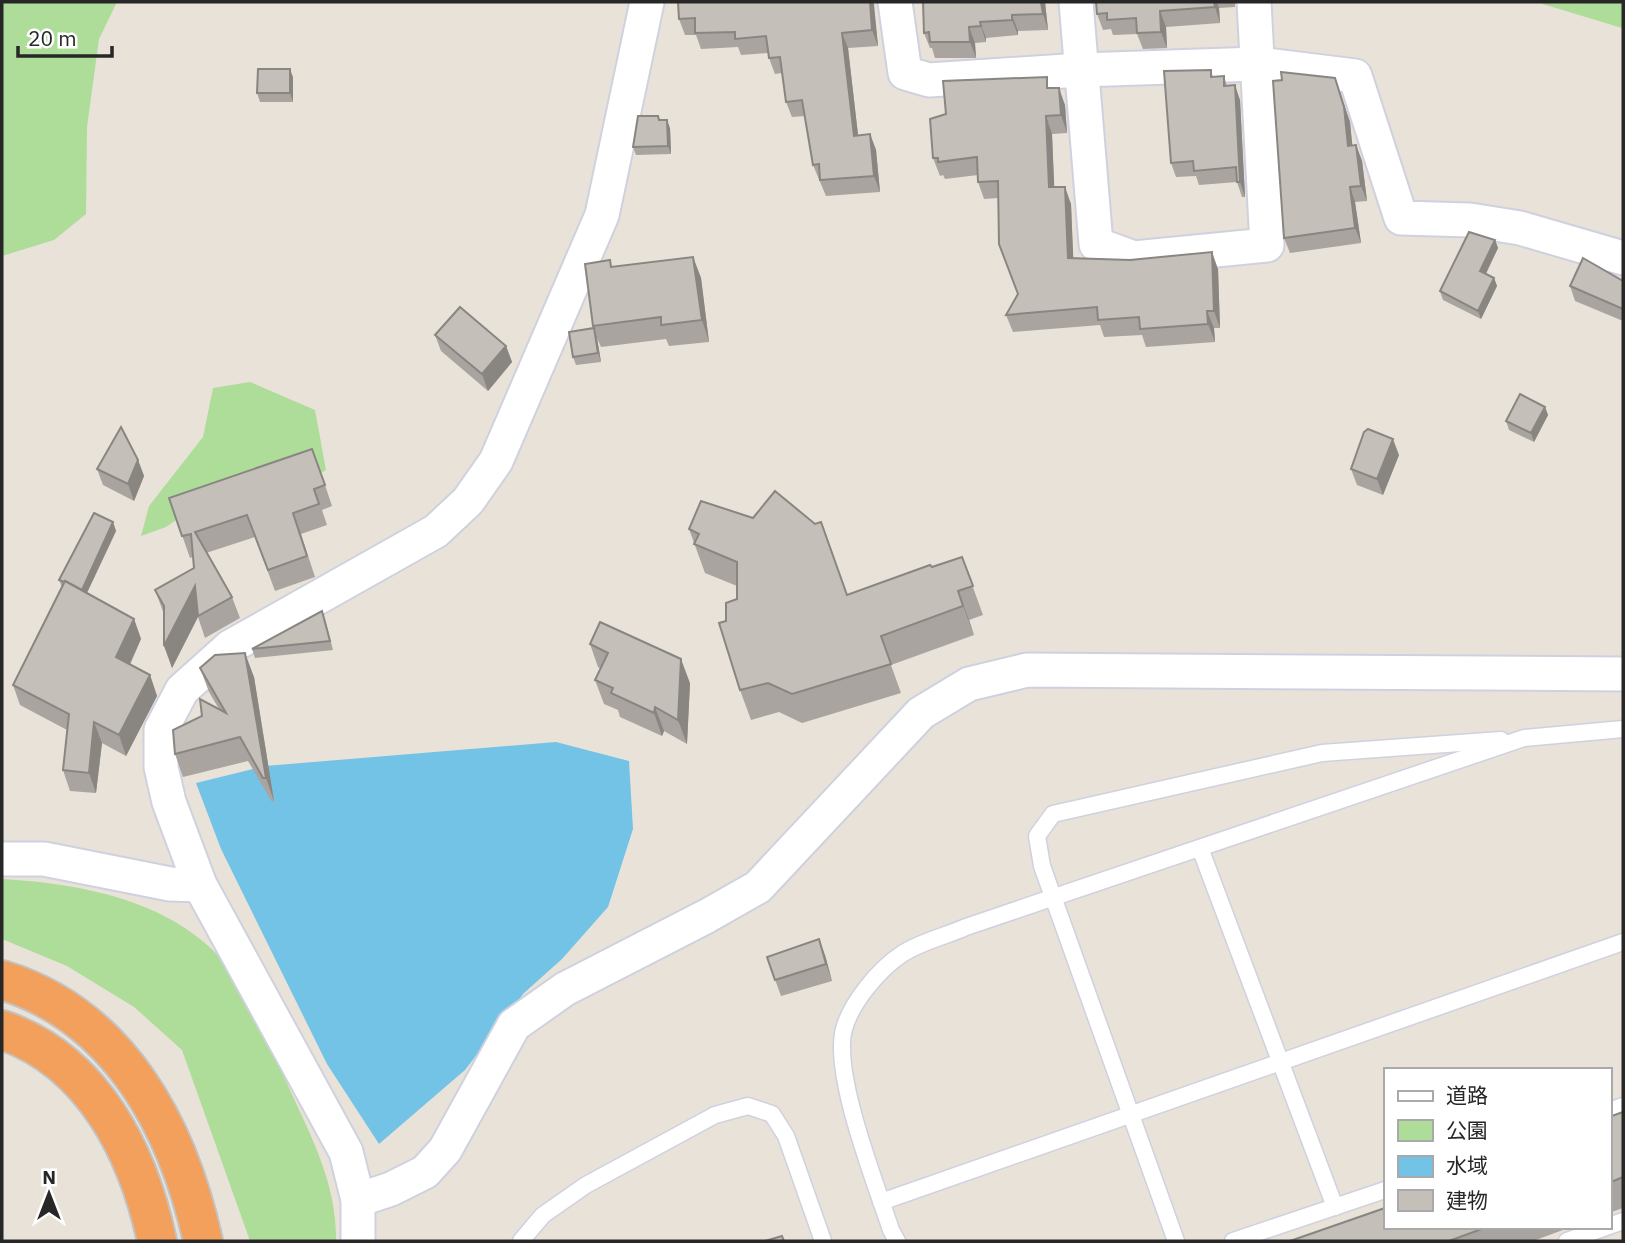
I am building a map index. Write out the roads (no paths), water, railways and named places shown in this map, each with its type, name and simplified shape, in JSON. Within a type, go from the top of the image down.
[{"type":"highway","points":[[2,980],[23,986],[74,1014],[121,1058],[164,1125],[191,1188],[202,1241]]},
{"type":"highway","points":[[2,1030],[29,1039],[74,1073],[106,1111],[135,1163],[157,1241]]},
{"type":"street","points":[[358,1241],[358,1200],[346,1152],[200,885],[169,802],[161,767],[161,730],[182,690],[230,648],[436,531],[468,501],[496,461],[602,215],[647,2]]},
{"type":"street","points":[[895,2],[905,73],[929,80],[1081,69],[1258,64],[1354,76],[1401,218],[1469,219],[1520,228],[1623,258]]},
{"type":"street","points":[[1076,2],[1096,244],[1134,258],[1266,245],[1254,2]]},
{"type":"street","points":[[358,1200],[391,1189],[425,1172],[432,1165],[445,1150],[514,1025],[565,989],[758,887],[921,713],[969,684],[1027,670],[1623,674]]},
{"type":"street","points":[[2,859],[44,859],[170,884],[200,885]]},
{"type":"lane","points":[[1176,1241],[1042,866],[1037,836],[1053,814],[1322,753],[1623,729]]},
{"type":"lane","points":[[897,1241],[881,1202],[844,1076],[844,1029],[869,982],[902,954],[966,928],[1524,738]]},
{"type":"lane","points":[[1200,848],[1335,1207]]},
{"type":"lane","points":[[881,1202],[1623,942]]},
{"type":"lane","points":[[521,1241],[543,1215],[586,1185],[715,1115],[748,1106],[772,1114],[786,1136],[823,1241]]},
{"type":"lane","points":[[1233,1241],[1384,1190]]},
{"type":"lane","points":[[1567,1241],[1602,1229]]},
{"type":"water","points":[[556,742],[629,761],[633,829],[608,907],[562,959],[524,993],[465,1070],[379,1144],[327,1064],[221,849],[196,783],[265,766]]}]
